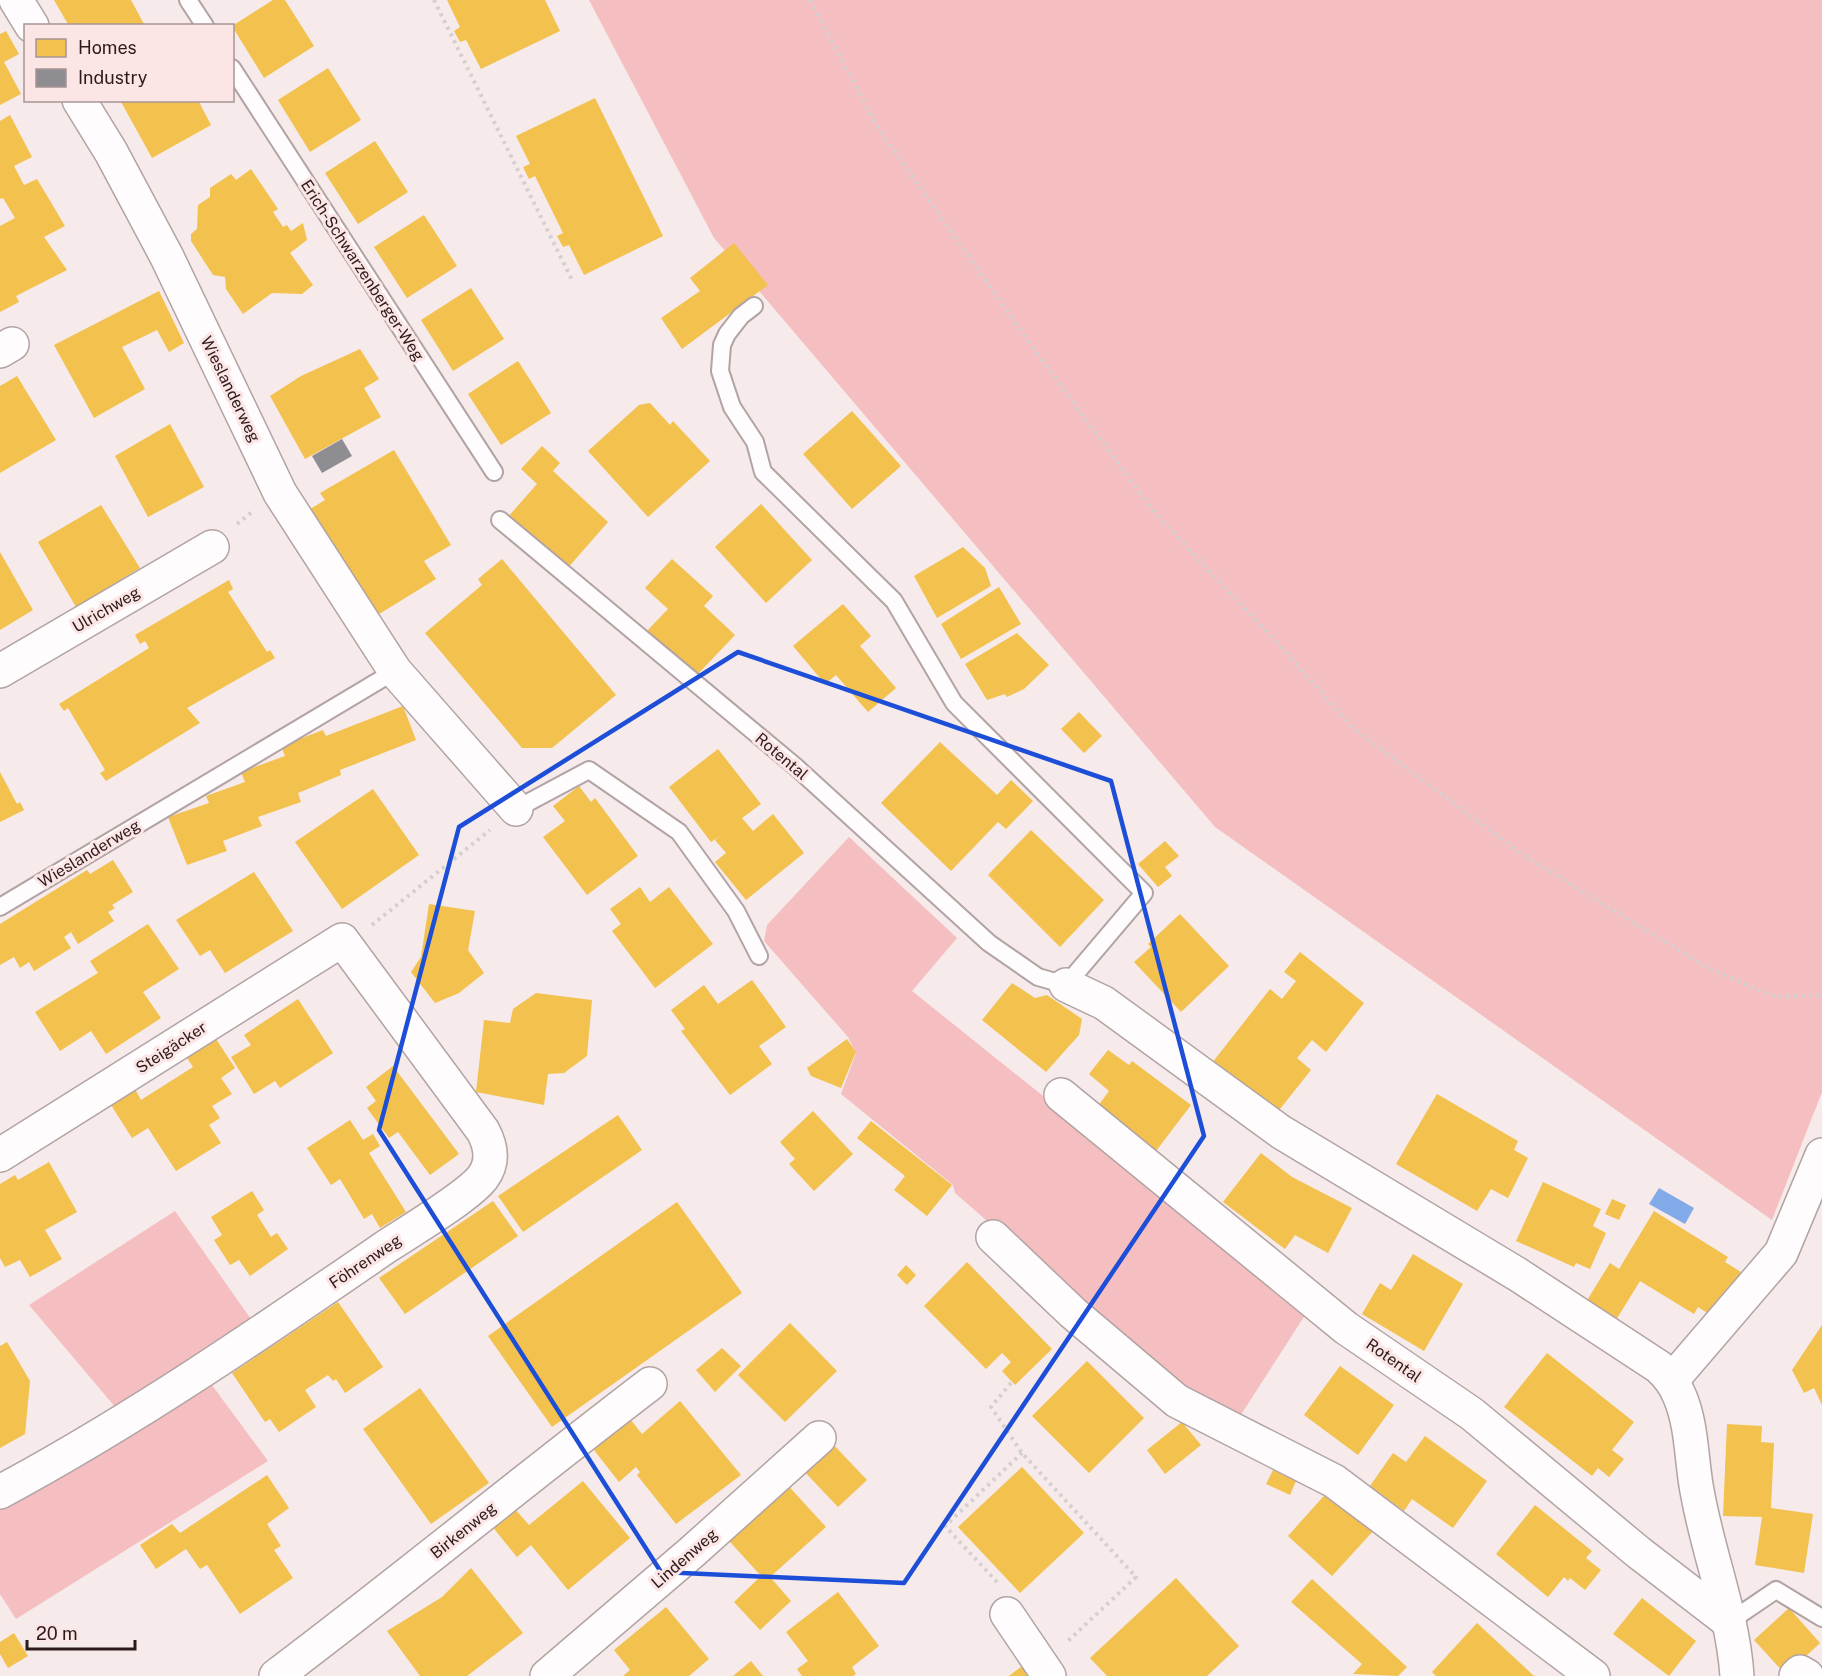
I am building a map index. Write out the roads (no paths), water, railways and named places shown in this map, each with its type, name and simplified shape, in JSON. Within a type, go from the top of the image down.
[{"type":"street","points":[[16,0],[31,24]]},
{"type":"street","name":"Wieslanderweg","points":[[80,102],[111,152],[167,257],[280,492],[395,671],[516,809]]},
{"type":"street","name":"Ulrichweg","points":[[0,671],[212,547]]},
{"type":"street","name":"Steigäcker","points":[[0,1155],[342,940]]},
{"type":"street","name":"Föhrenweg","points":[[0,1492],[67,1454],[246,1341],[466,1192],[484,1175],[490,1161],[490,1150],[483,1131],[342,940]]},
{"type":"street","name":"Rotental","points":[[1066,985],[1104,1003],[1281,1132],[1517,1274],[1659,1367],[1672,1380],[1686,1417],[1697,1494],[1729,1622],[1737,1676]]},
{"type":"street","name":"Rotental","points":[[1061,1095],[1346,1328],[1472,1414],[1638,1552],[1729,1622]]},
{"type":"street","points":[[1672,1380],[1781,1253],[1822,1155]]},
{"type":"street","points":[[993,1237],[1073,1313],[1176,1401],[1334,1481],[1593,1676]]},
{"type":"street","name":"Birkenweg","points":[[276,1676],[375,1601],[512,1490],[650,1384]]},
{"type":"street","name":"Lindenweg","points":[[547,1676],[699,1546],[819,1438]]},
{"type":"street","points":[[1007,1614],[1046,1671]]},
{"type":"street","points":[[1796,1676],[1800,1672],[1807,1676]]},
{"type":"lane","points":[[188,0],[204,24]]},
{"type":"lane","name":"Erich-Schwarzenberger-Weg","points":[[234,71],[494,472]]},
{"type":"lane","points":[[754,306],[733,324],[727,334],[722,345],[720,371],[732,407],[755,442],[763,472],[894,601],[954,703],[1144,893],[1066,985]]},
{"type":"lane","name":"Rotental","points":[[500,520],[796,767],[989,943],[1038,977],[1066,985]]},
{"type":"lane","name":"Wieslanderweg","points":[[0,907],[395,671]]},
{"type":"lane","name":"Wieslanderweg","points":[[516,809],[590,770],[679,832],[736,911],[759,956]]},
{"type":"lane","points":[[1729,1622],[1776,1590],[1822,1618]]},
{"type":"water","points":[[1659,1188],[1694,1208],[1685,1224],[1649,1204]]}]
